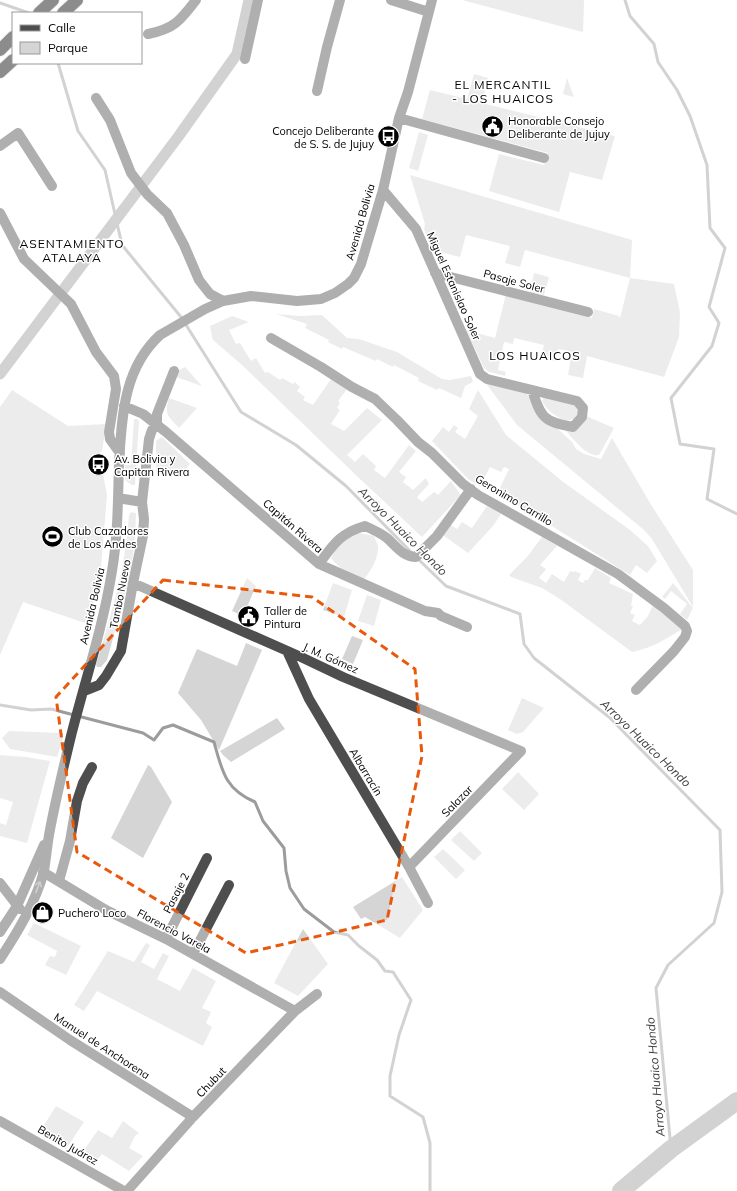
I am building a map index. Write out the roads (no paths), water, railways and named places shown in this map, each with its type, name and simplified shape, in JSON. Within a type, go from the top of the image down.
[{"type":"highway","points":[[40,12],[53,0]]},
{"type":"highway","points":[[64,12],[77,0]]},
{"type":"highway","points":[[0,50],[12,38]]},
{"type":"highway","points":[[0,72],[12,61]]},
{"type":"street","points":[[148,34],[163,31],[173,26],[196,0]]},
{"type":"street","points":[[245,60],[258,0]]},
{"type":"street","points":[[317,91],[340,0]]},
{"type":"street","points":[[391,0],[429,12]]},
{"type":"street","name":"Avenida Bolivia","points":[[0,959],[34,898],[43,872],[49,836],[71,735],[84,691],[109,588],[116,542],[120,453],[124,406],[129,382],[149,345],[160,335],[205,309],[223,301],[250,296],[297,301],[315,300],[327,297],[342,288],[354,278],[361,264],[383,190],[399,118],[408,92],[432,0]]},
{"type":"street","points":[[96,98],[110,120],[131,173],[147,194],[167,213],[184,245],[199,280],[210,294],[223,301]]},
{"type":"street","points":[[399,118],[544,158]]},
{"type":"street","points":[[0,146],[18,133],[52,186]]},
{"type":"street","name":"Miguel Estanislao Soler","points":[[383,190],[416,229],[480,374],[487,379],[532,390],[577,401],[583,408],[582,417],[573,427],[557,424],[546,419],[538,410],[532,390]]},
{"type":"street","points":[[0,213],[24,259],[71,304],[96,352],[114,376],[116,389],[110,439],[120,453]]},
{"type":"street","name":"Pasaje Soler","points":[[435,272],[588,312]]},
{"type":"street","name":"Geronimo Carrillo","points":[[271,338],[375,400],[418,442],[432,453],[470,489],[618,574],[664,608],[685,626],[687,631],[685,637],[674,651],[636,690]]},
{"type":"street","name":"Tambo Nuevo","points":[[84,691],[99,685],[121,651],[143,536],[144,519],[142,502],[149,439],[152,430],[157,426],[157,414],[174,371]]},
{"type":"street","name":"Capitán Rivera","points":[[124,406],[143,414],[319,564],[425,610],[438,612],[441,616],[467,627]]},
{"type":"street","points":[[319,564],[338,539],[354,529],[365,526],[386,538],[410,557],[416,557],[437,536],[470,489]]},
{"type":"street","points":[[118,498],[142,502]]},
{"type":"street","name":"J. M. Gómez","points":[[133,583],[342,677],[521,751]]},
{"type":"street","name":"Albarracín","points":[[287,651],[309,699],[409,867],[428,903]]},
{"type":"street","name":"Salazar","points":[[409,867],[521,751]]},
{"type":"street","points":[[59,881],[70,842],[77,802],[83,783],[92,767]]},
{"type":"street","name":"Avenida Bolivia","points":[[0,932],[17,906],[49,836]]},
{"type":"street","name":"Pasaje 2","points":[[166,939],[207,858]]},
{"type":"street","name":"Florencio Varela","points":[[43,872],[106,910],[166,939],[295,1011]]},
{"type":"street","points":[[0,883],[17,906],[26,914]]},
{"type":"street","points":[[193,954],[229,885]]},
{"type":"street","name":"Manuel de Anchorena","points":[[0,992],[70,1040],[193,1117]]},
{"type":"street","name":"Chubut","points":[[125,1191],[193,1117],[295,1011],[317,994]]},
{"type":"street","name":"Benito Juárez","points":[[0,1121],[125,1191]]},
{"type":"waterway","points":[[0,374],[178,137],[237,54],[249,0]]},
{"type":"waterway","points":[[625,0],[630,16],[654,44],[658,62],[677,90],[690,116],[707,165],[710,228],[725,248],[709,307],[719,323],[712,346],[671,398],[680,444],[714,449],[707,499],[737,514]]},
{"type":"waterway","name":"Arroyo Huaico Hondo","points":[[0,3],[26,12]]},
{"type":"waterway","name":"Arroyo Huaico Hondo","points":[[58,64],[78,131],[105,170],[122,245],[181,317],[241,412],[296,445],[346,486],[413,554]]},
{"type":"waterway","name":"Arroyo Huaico Hondo","points":[[417,558],[446,586],[520,614],[524,644],[534,658],[609,717],[720,830],[722,892],[714,923],[668,965],[656,988],[671,1149]]},
{"type":"waterway","name":"Arroyo Huaico Hondo","points":[[0,705],[31,710],[51,709],[143,733],[154,740],[163,728],[173,725],[214,742],[226,778],[237,791],[255,802],[263,821],[284,848],[286,871],[290,888],[304,909],[334,932],[348,935],[377,960],[385,971],[393,972],[411,1000],[399,1035],[390,1076],[390,1096],[423,1117],[430,1143],[430,1191]]},
{"type":"waterway","points":[[621,1191],[671,1149],[737,1101]]},
{"type":"place","name":"Honorable Consejo Deliberante de Jujuy","points":[[492,127]]},
{"type":"place","name":"Concejo Deliberante de S. S. de Jujuy","points":[[389,137]]},
{"type":"place","name":"Av. Bolivia y Capitan Rivera","points":[[98,465]]},
{"type":"place","name":"Club Cazadores de Los Andes","points":[[52,537]]},
{"type":"place","name":"Taller de Pintura","points":[[248,617]]},
{"type":"place","name":"Puchero Loco","points":[[42,913]]},
{"type":"district","name":"EL MERCANTIL - LOS HUAICOS","points":[[503,91]]},
{"type":"district","name":"ASENTAMIENTO ATALAYA","points":[[72,250]]},
{"type":"district","name":"LOS HUAICOS","points":[[535,355]]}]
